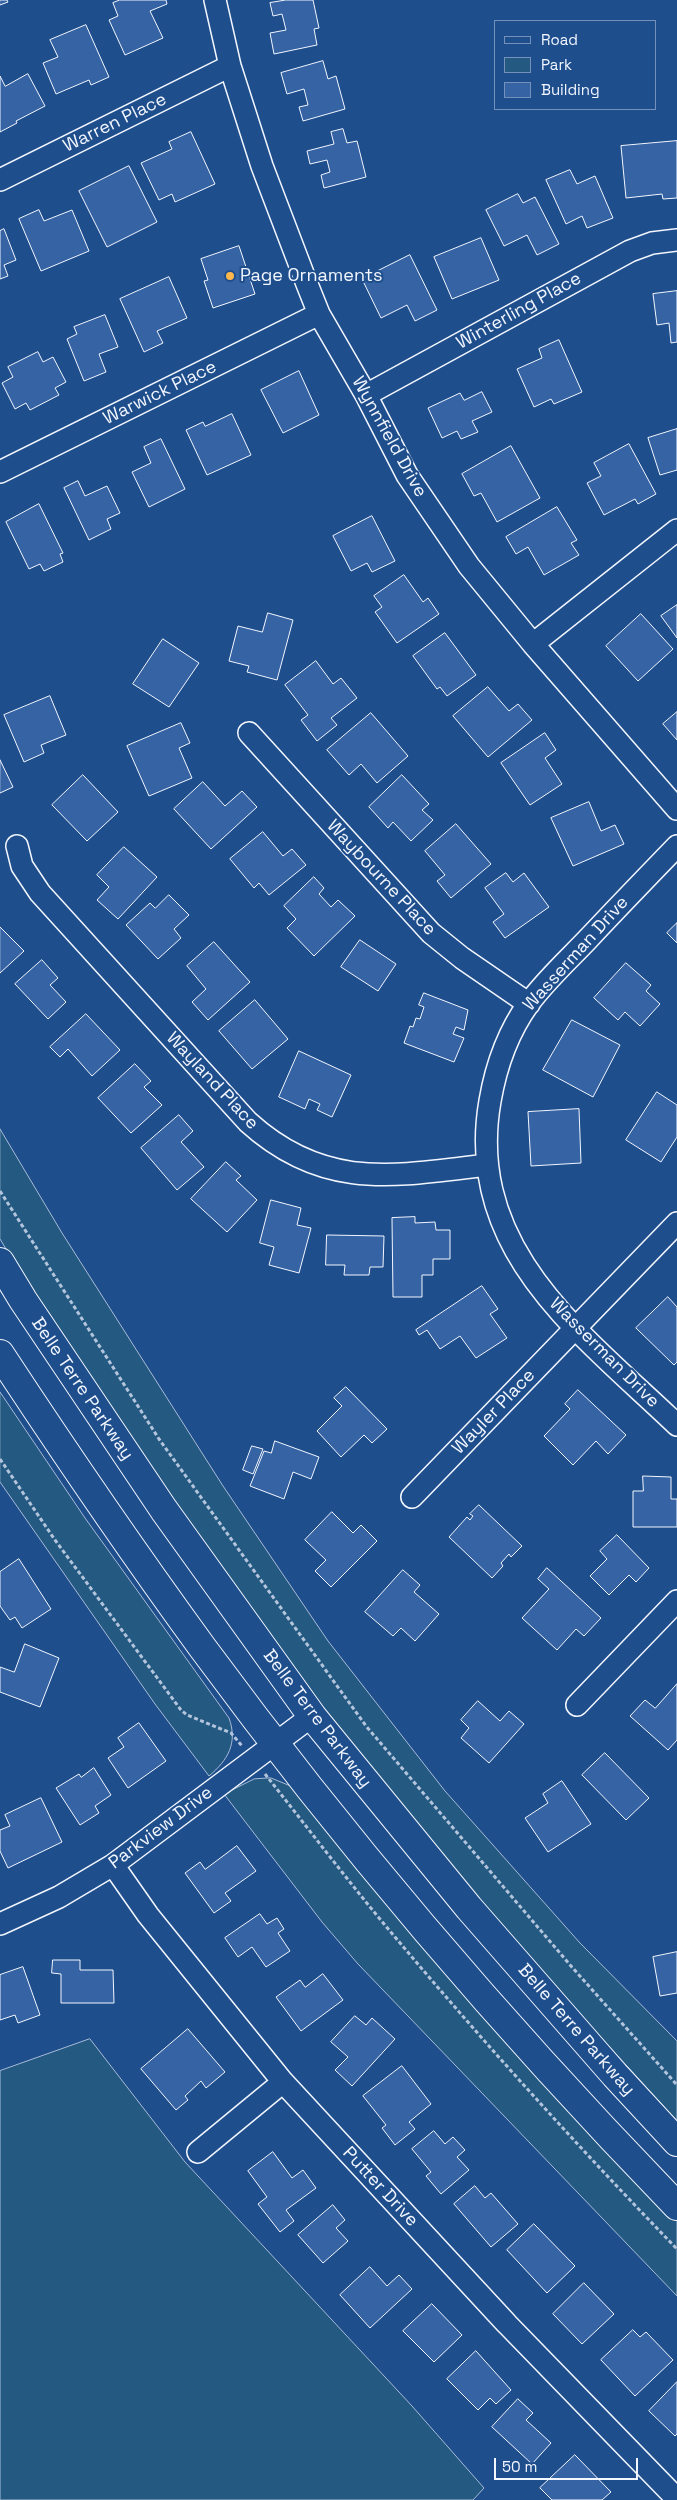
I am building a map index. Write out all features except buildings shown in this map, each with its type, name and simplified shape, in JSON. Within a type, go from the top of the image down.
[{"type":"main road","name":"Belle Terre Parkway","points":[[0,1262],[23,1300],[164,1510],[312,1716],[469,1908],[615,2075],[677,2142]]},
{"type":"main road","points":[[0,1354],[134,1552],[275,1743],[467,1977],[588,2112],[677,2206]]},
{"type":"street","name":"Wynnfield Drive","points":[[215,0],[230,66],[262,166],[319,314],[366,395],[407,475],[469,566],[533,644],[677,809]]},
{"type":"street","name":"Warren Place","points":[[0,180],[230,66]]},
{"type":"street","name":"Winterling Place","points":[[366,395],[630,251],[652,243],[677,240]]},
{"type":"street","name":"Warwick Place","points":[[0,472],[319,314]]},
{"type":"street","points":[[533,644],[677,530]]},
{"type":"street","name":"Waybourne Place","points":[[249,733],[431,933],[449,948],[529,1004]]},
{"type":"street","name":"Wayland Place","points":[[17,846],[22,866],[40,893],[248,1122],[269,1140],[307,1161],[352,1174],[400,1175],[487,1165]]},
{"type":"street","name":"Wasserman Drive","points":[[677,846],[563,965],[529,1004],[511,1034],[495,1078],[487,1120],[487,1165],[498,1210],[517,1254],[533,1280],[576,1327],[677,1425]]},
{"type":"street","name":"Wayler Place","points":[[412,1497],[677,1223]]},
{"type":"street","points":[[577,1705],[677,1601]]},
{"type":"street","name":"Parkview Drive","points":[[0,1924],[59,1897],[113,1865],[312,1716]]},
{"type":"street","name":"Putter Drive","points":[[113,1865],[148,1915],[283,2082],[669,2497]]},
{"type":"street","points":[[198,2152],[283,2082]]},
{"type":"path","points":[[0,1191],[159,1439],[366,1726],[571,1966],[677,2085]]},
{"type":"path","points":[[0,1459],[66,1556],[181,1710],[187,1715],[231,1733]]},
{"type":"path","points":[[269,1780],[312,1837],[476,2032],[562,2128],[677,2249]]},
{"type":"green space","points":[[0,1129],[62,1233],[223,1486],[328,1641],[445,1791],[580,1943],[677,2041],[677,2121],[535,1965],[369,1767],[309,1690],[189,1528],[36,1299],[0,1239]]},
{"type":"green space","points":[[0,1392],[85,1518],[229,1718],[232,1727],[230,1750],[221,1764],[209,1776],[155,1704],[0,1482]]},
{"type":"green space","points":[[271,1778],[293,1787],[602,2142],[677,2220],[677,2296],[358,1964],[322,1922],[224,1794],[254,1779]]},
{"type":"green space","points":[[90,2039],[185,2162],[412,2406],[484,2488],[473,2500],[0,2500],[0,2071]]},
{"type":"place","name":"Page Ornaments","points":[[230,276]]}]
